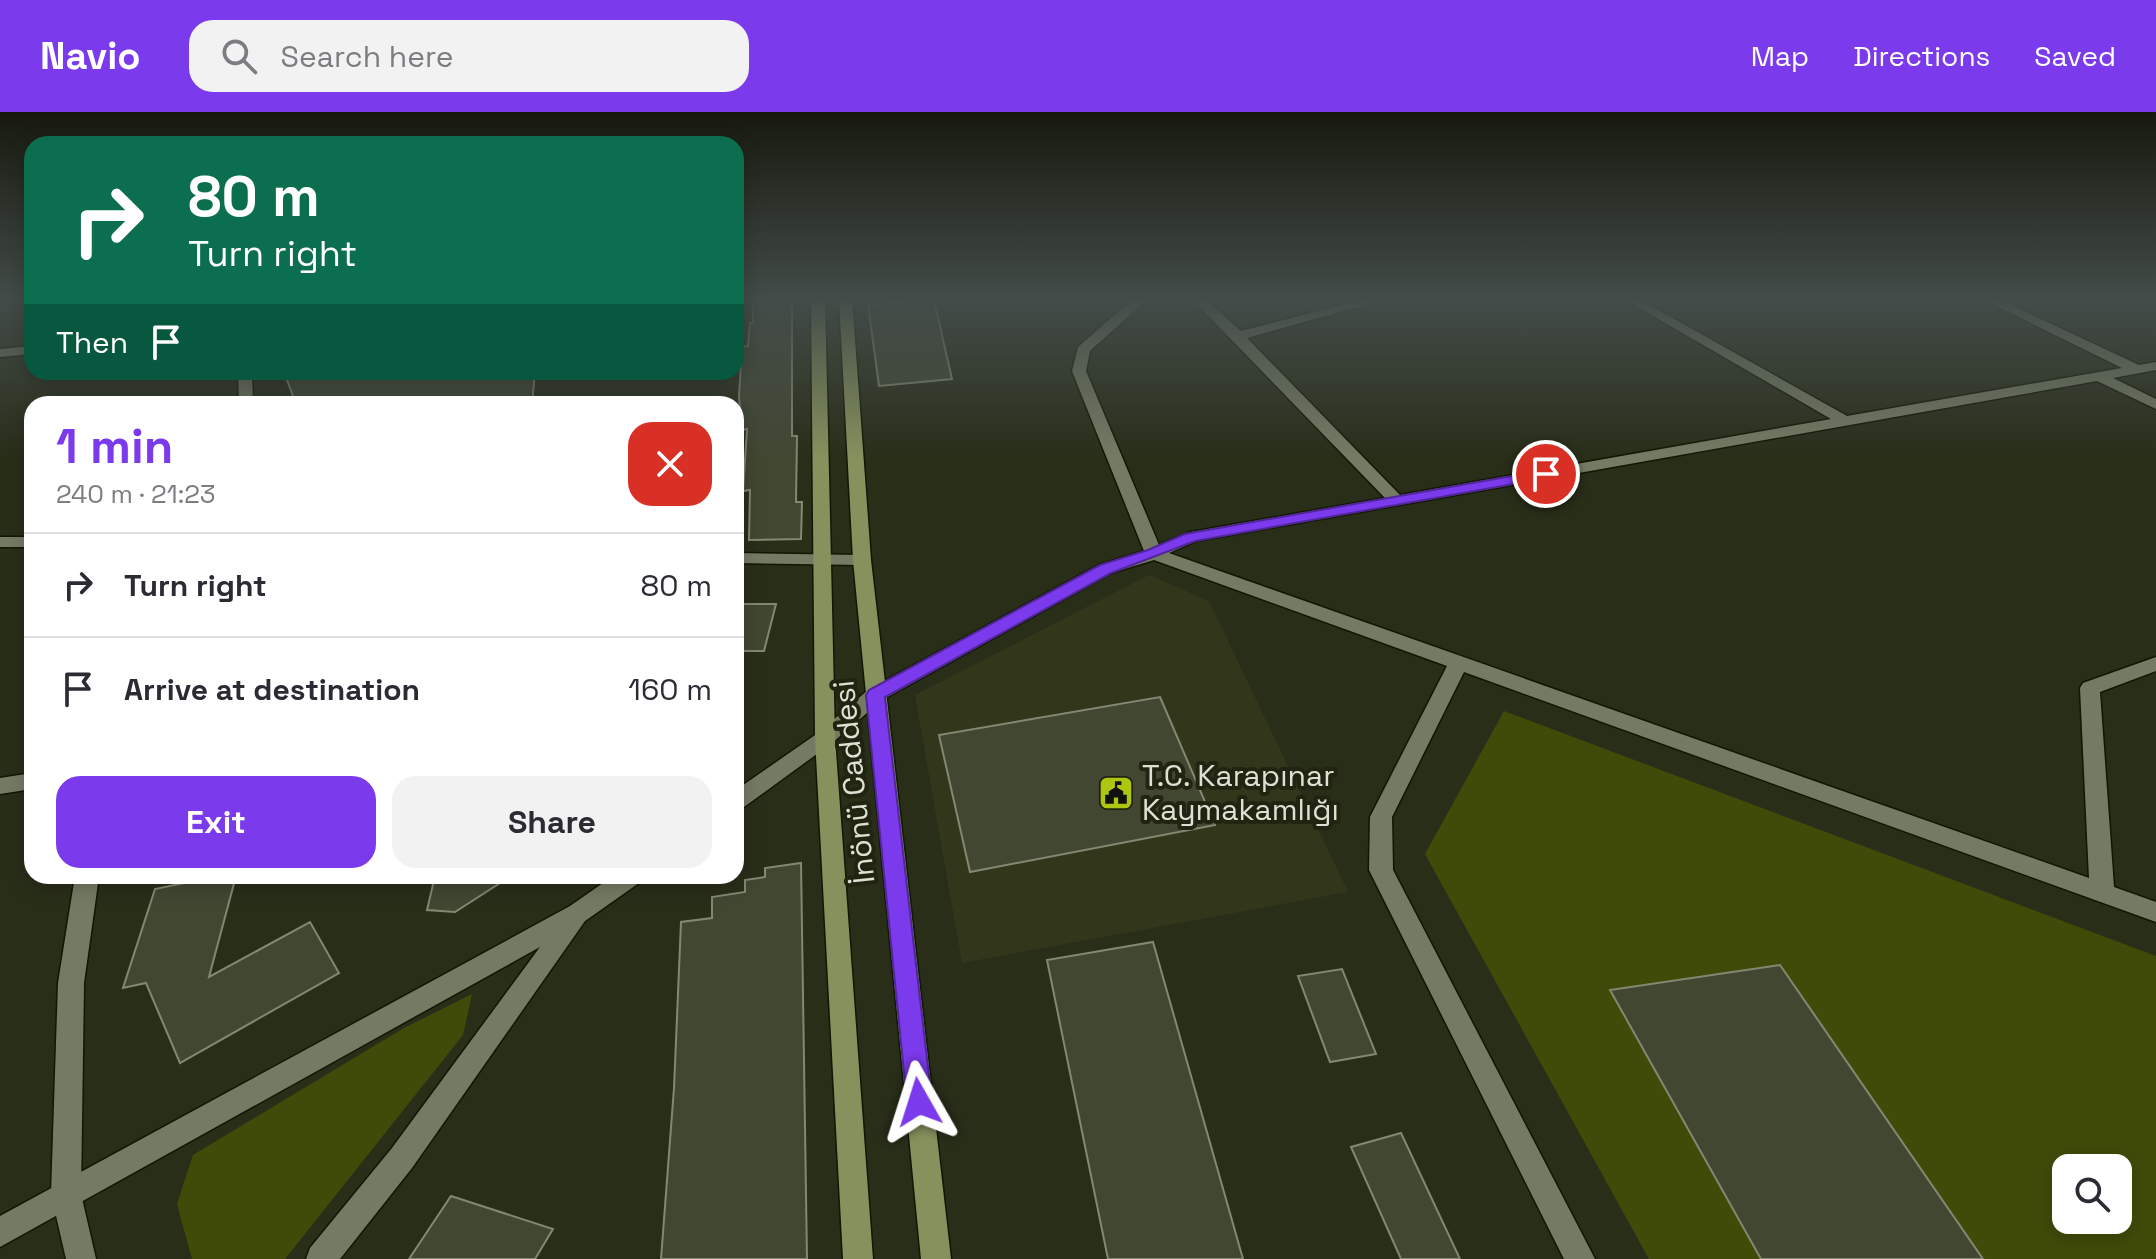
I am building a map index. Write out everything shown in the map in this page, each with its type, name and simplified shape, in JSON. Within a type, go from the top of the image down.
[{"type":"main road","name":"İnönü Caddesi","points":[[819,352],[825,738],[858,1259]]},
{"type":"main road","name":"İnönü Caddesi","points":[[848,352],[862,560],[875,695],[936,1259]]},
{"type":"street","points":[[1083,352],[1079,371],[1154,554],[2156,912]]},
{"type":"street","points":[[1253,352],[1397,501]]},
{"type":"street","points":[[1722,352],[1845,421]]},
{"type":"street","points":[[2099,352],[2134,368]]},
{"type":"street","points":[[744,795],[825,738],[875,695],[1105,569],[1154,554],[1191,537],[2156,366]]},
{"type":"street","points":[[2096,375],[2156,405]]},
{"type":"street","points":[[0,542],[24,542]]},
{"type":"street","points":[[744,558],[862,560]]},
{"type":"street","points":[[1459,662],[1381,817],[1381,870],[1580,1259]]},
{"type":"street","points":[[2102,892],[2090,688],[2156,664]]},
{"type":"street","points":[[0,786],[24,782]]},
{"type":"street","points":[[81,1259],[66,1194],[71,983],[86,884]]},
{"type":"street","points":[[0,1232],[579,913],[620,884]]},
{"type":"street","points":[[321,1259],[402,1158],[579,913]]},
{"type":"shaded area","name":"T.C. Karapınar Kaymakamlığı","points":[[1149,575],[1209,601],[1348,892],[962,963],[915,695]]},
{"type":"green space","points":[[1504,711],[2156,956],[2156,1259],[1649,1259],[1425,854]]},
{"type":"green space","points":[[472,994],[463,1035],[285,1259],[192,1259],[177,1204],[193,1155],[404,1028]]},
{"type":"building","points":[[744,352],[792,352],[792,436],[797,436],[796,502],[802,502],[801,539],[749,540],[750,490],[744,491],[747,429],[744,430],[744,396],[739,396],[740,380],[744,380]]},
{"type":"building","points":[[874,352],[946,352],[952,379],[879,386]]},
{"type":"building","points":[[287,380],[534,380],[533,396],[293,396]]},
{"type":"building","points":[[744,604],[776,604],[764,651],[744,651]]},
{"type":"building","name":"T.C. Karapınar Kaymakamlığı","points":[[1160,697],[1215,825],[970,872],[939,735]]},
{"type":"building","points":[[801,863],[807,1259],[661,1259],[674,1088],[681,922],[712,918],[712,897],[745,892],[745,880],[765,877],[765,868]]},
{"type":"building","points":[[179,884],[234,884],[209,977],[310,922],[339,973],[180,1063],[146,983],[123,988],[155,889]]},
{"type":"building","points":[[433,884],[499,884],[455,912],[427,910]]},
{"type":"building","points":[[1153,942],[1243,1259],[1108,1259],[1047,960]]},
{"type":"building","points":[[1780,965],[1983,1259],[1761,1259],[1610,990]]},
{"type":"building","points":[[1342,969],[1376,1054],[1330,1062],[1298,976]]},
{"type":"building","points":[[1401,1133],[1460,1259],[1401,1259],[1351,1147]]},
{"type":"building","points":[[451,1196],[553,1229],[535,1259],[409,1259]]},
{"type":"place","name":"T.C. Karapınar Kaymakamlığı","points":[[1116,793]]},
{"type":"route","points":[[919,1102],[875,695],[1105,569],[1154,554],[1191,537],[1546,474]]}]
